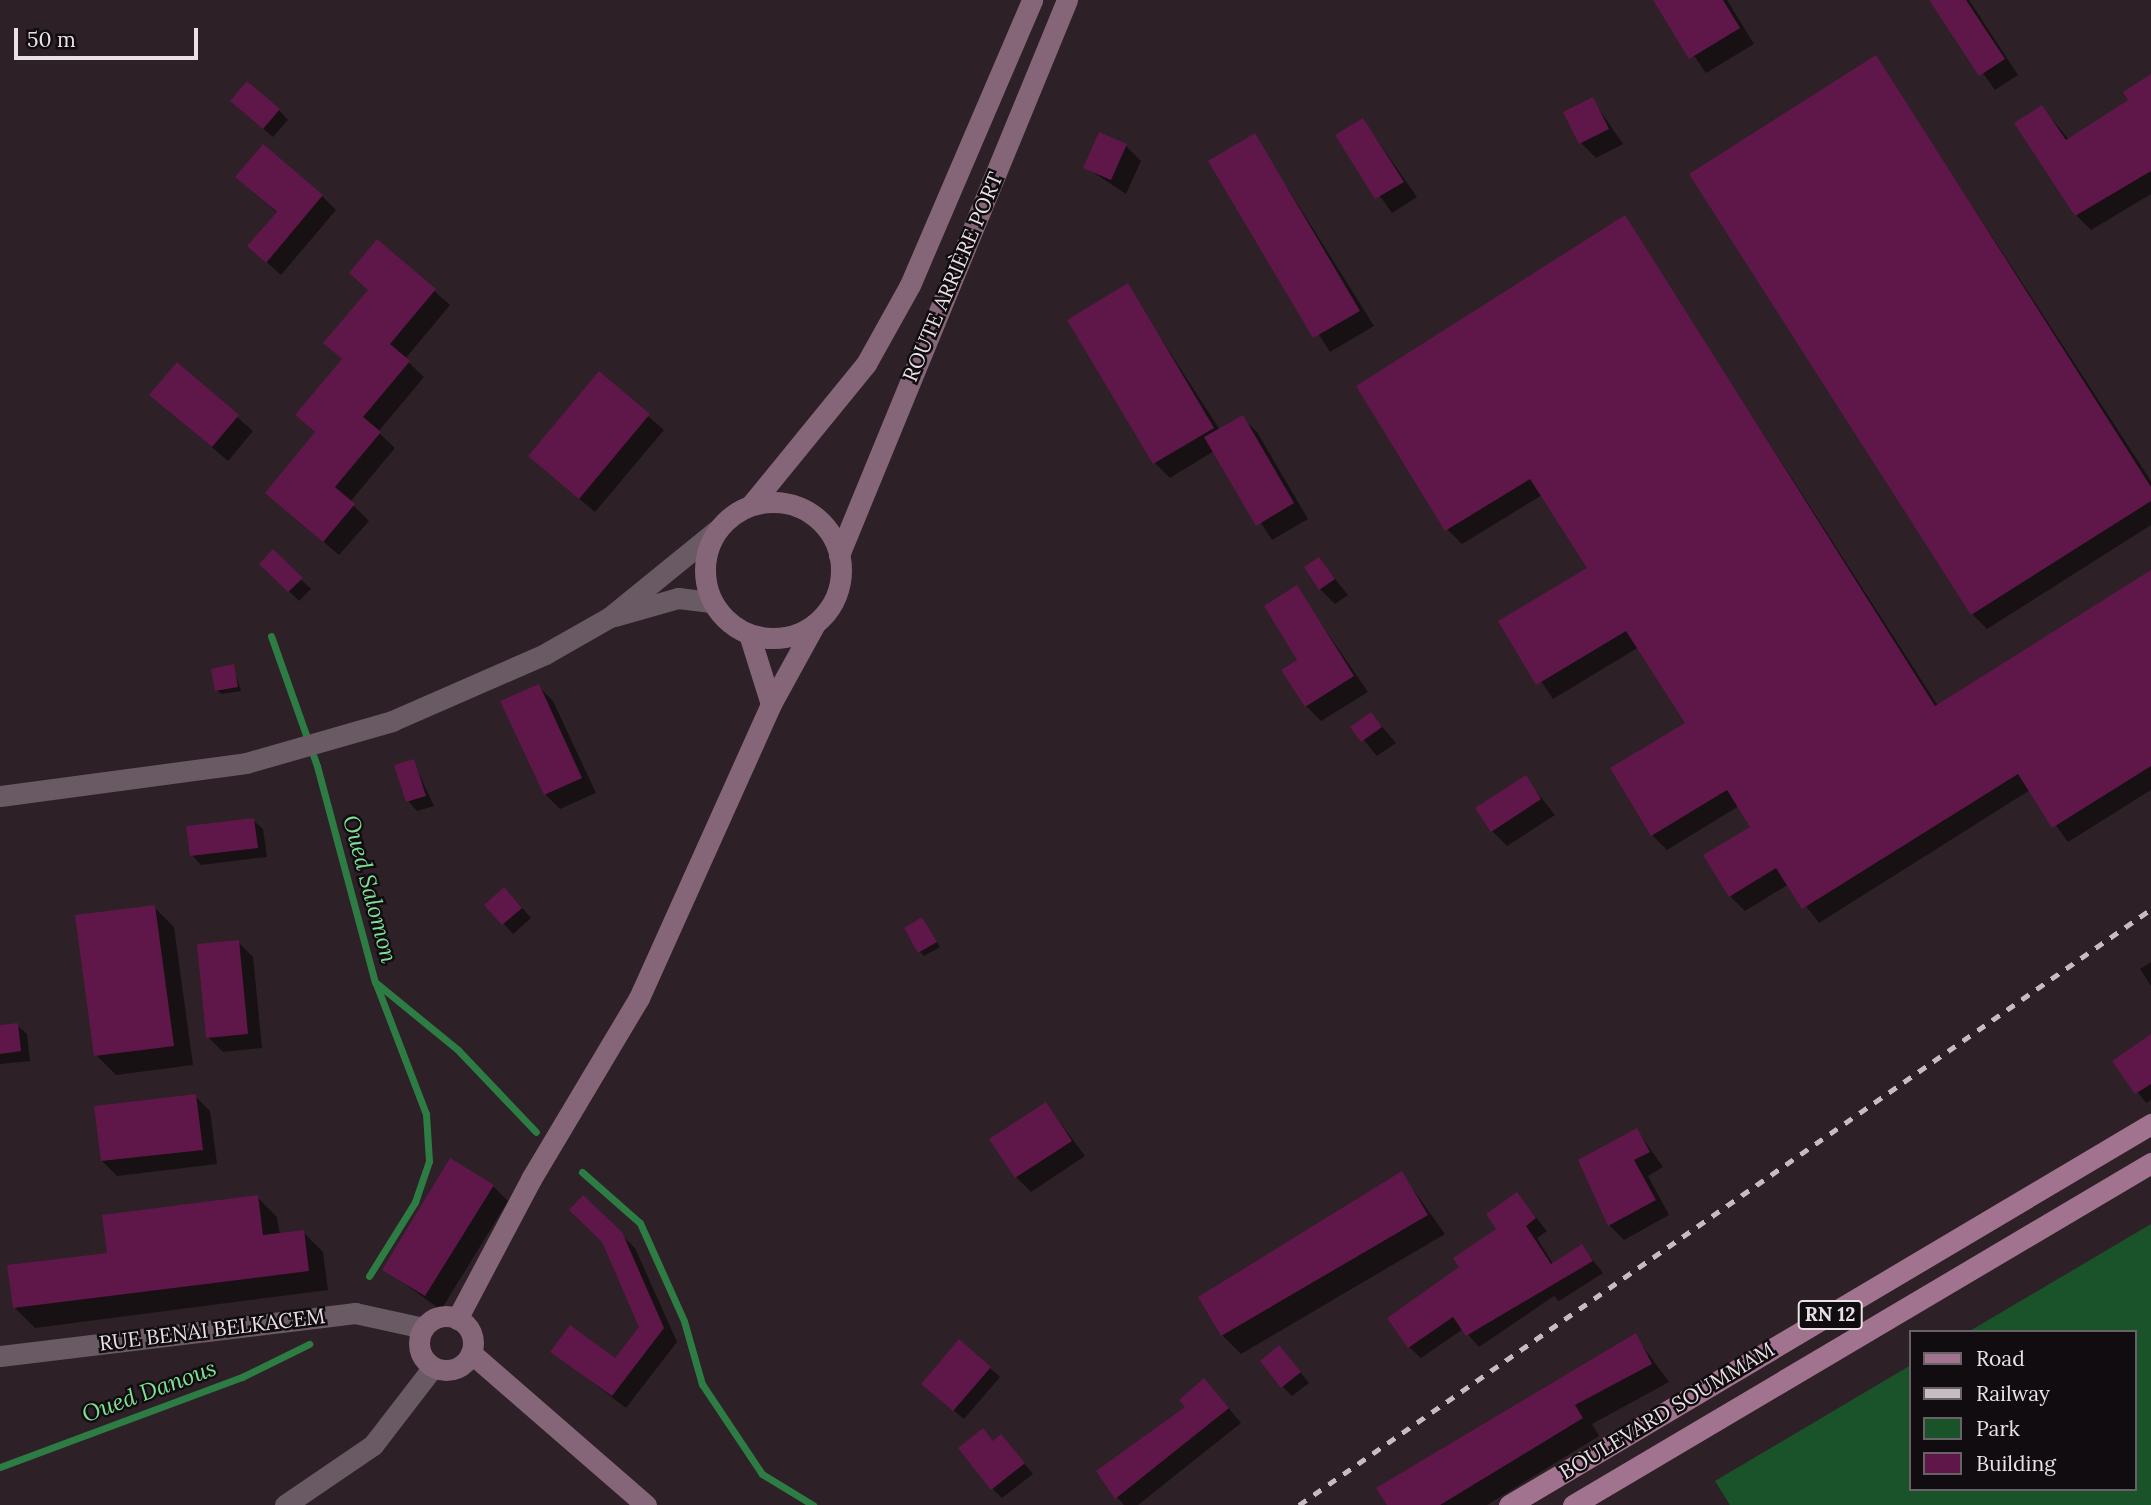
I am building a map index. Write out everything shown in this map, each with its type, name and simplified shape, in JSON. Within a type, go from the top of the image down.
[{"type":"main road","name":"BOULEVARD SOUMMAM","points":[[1509,1505],[2151,1124]]},
{"type":"main road","name":"BOULEVARD SOUMMAM","points":[[1573,1505],[2151,1163]]},
{"type":"street","name":"ROUTE ARRIÈRE PORT","points":[[751,505],[866,364],[910,285],[1032,0]]},
{"type":"street","name":"ROUTE ARRIÈRE PORT","points":[[839,555],[1067,0]]},
{"type":"street","points":[[0,796],[246,762],[392,721],[545,654],[610,617],[751,505],[796,506],[831,534],[839,555],[837,593],[815,624],[771,704],[639,998],[531,1179],[457,1319]]},
{"type":"street","points":[[713,603],[705,566],[717,530]]},
{"type":"street","points":[[610,617],[678,598],[713,603],[749,634],[772,638],[815,624]]},
{"type":"street","points":[[749,634],[771,704]]},
{"type":"street","name":"RUE BENAI BELKACEM","points":[[0,1356],[355,1313],[424,1328]]},
{"type":"street","points":[[442,1317],[457,1319],[469,1330],[471,1353],[460,1367],[433,1367],[421,1354],[424,1328],[442,1317]]},
{"type":"street","points":[[471,1353],[646,1505]]},
{"type":"street","points":[[285,1505],[373,1445],[433,1367]]},
{"type":"green space","points":[[2151,1224],[2151,1505],[1730,1505],[1715,1481],[1910,1366],[1910,1491],[2137,1491],[2137,1330],[1971,1330]]},
{"type":"building","points":[[1653,0],[1723,0],[1740,28],[1689,59]]},
{"type":"building","points":[[1929,0],[1966,0],[2005,59],[1979,76]]},
{"type":"building","points":[[1876,55],[2151,487],[2151,501],[1971,615],[1689,174]]},
{"type":"building","points":[[2151,74],[2151,171],[2075,216],[2014,123],[2042,105],[2066,140],[2128,100],[2123,92]]},
{"type":"building","points":[[247,81],[280,109],[263,129],[230,101]]},
{"type":"building","points":[[1593,97],[1609,129],[1579,144],[1563,112]]},
{"type":"building","points":[[1363,118],[1404,182],[1375,199],[1335,135]]},
{"type":"building","points":[[1099,132],[1127,144],[1111,180],[1083,168]]},
{"type":"building","points":[[1255,133],[1360,311],[1313,338],[1208,161]]},
{"type":"building","points":[[263,144],[323,195],[266,263],[247,246],[277,212],[235,177]]},
{"type":"building","points":[[1625,215],[1935,706],[2151,570],[2151,766],[2052,828],[2018,774],[1802,909],[1776,868],[1729,897],[1703,855],[1750,827],[1727,790],[1651,836],[1610,768],[1685,723],[1626,631],[1536,685],[1498,621],[1587,568],[1530,479],[1445,531],[1356,386]]},
{"type":"building","points":[[377,239],[436,289],[390,344],[410,361],[363,417],[381,432],[335,487],[355,504],[323,542],[265,493],[315,432],[295,415],[342,359],[323,343],[368,290],[349,273]]},
{"type":"building","points":[[1128,283],[1214,428],[1153,464],[1067,320]]},
{"type":"building","points":[[177,362],[239,415],[212,447],[149,395]]},
{"type":"building","points":[[599,371],[650,414],[579,499],[528,456]]},
{"type":"building","points":[[1243,415],[1294,503],[1256,526],[1204,437]]},
{"type":"building","points":[[273,549],[303,578],[288,592],[259,564]]},
{"type":"building","points":[[1319,557],[1335,579],[1319,590],[1304,567]]},
{"type":"building","points":[[1297,585],[1354,676],[1305,707],[1281,670],[1297,660],[1264,606]]},
{"type":"building","points":[[234,664],[238,687],[215,691],[211,669]]},
{"type":"building","points":[[539,684],[582,778],[544,795],[500,701]]},
{"type":"building","points":[[1371,712],[1382,727],[1361,742],[1350,727]]},
{"type":"building","points":[[414,759],[426,796],[406,802],[394,765]]},
{"type":"building","points":[[1526,775],[1541,799],[1491,832],[1475,808]]},
{"type":"building","points":[[254,818],[258,848],[190,856],[186,826]]},
{"type":"building","points":[[504,887],[522,908],[502,925],[484,905]]},
{"type":"building","points":[[155,905],[174,1046],[94,1056],[75,915]]},
{"type":"building","points":[[922,917],[937,942],[918,953],[904,928]]},
{"type":"building","points":[[239,940],[248,1034],[206,1038],[197,944]]},
{"type":"building","points":[[18,1023],[21,1051],[0,1054],[0,1025]]},
{"type":"building","points":[[2151,1034],[2151,1084],[2135,1094],[2112,1061]]},
{"type":"building","points":[[196,1094],[203,1150],[101,1161],[94,1106]]},
{"type":"building","points":[[1046,1102],[1072,1141],[1015,1178],[989,1139]]},
{"type":"building","points":[[1637,1128],[1650,1152],[1634,1160],[1656,1200],[1608,1226],[1578,1160]]},
{"type":"building","points":[[450,1158],[494,1185],[425,1296],[382,1270]]},
{"type":"building","points":[[1402,1171],[1428,1215],[1221,1336],[1198,1297]]},
{"type":"building","points":[[1517,1192],[1536,1218],[1526,1226],[1551,1264],[1582,1244],[1593,1261],[1466,1336],[1453,1317],[1408,1348],[1387,1318],[1459,1267],[1453,1258],[1496,1229],[1486,1214]]},
{"type":"building","points":[[258,1195],[263,1235],[304,1230],[309,1271],[13,1308],[7,1265],[107,1253],[102,1215]]},
{"type":"building","points":[[583,1195],[622,1232],[664,1328],[612,1396],[550,1352],[570,1325],[615,1358],[639,1327],[602,1242],[569,1210]]},
{"type":"building","points":[[1636,1333],[1652,1364],[1575,1405],[1583,1418],[1440,1505],[1387,1505],[1376,1488]]},
{"type":"building","points":[[959,1339],[991,1367],[953,1411],[921,1384]]},
{"type":"building","points":[[1279,1345],[1301,1372],[1281,1388],[1260,1361]]},
{"type":"building","points":[[1204,1378],[1229,1408],[1115,1499],[1096,1471],[1185,1407],[1179,1400]]},
{"type":"building","points":[[983,1428],[993,1441],[1001,1434],[1025,1463],[991,1490],[958,1448]]},
{"type":"waterway","name":"Oued Salomon","points":[[271,636],[317,766],[375,982],[458,1050],[536,1132]]},
{"type":"waterway","name":"Oued Danous","points":[[369,1276],[415,1202],[429,1161],[426,1114],[376,984]]},
{"type":"waterway","name":"Oued Salomon","points":[[582,1172],[640,1223],[684,1321],[702,1384],[762,1474],[813,1505]]},
{"type":"waterway","name":"Oued Danous","points":[[0,1467],[242,1377],[309,1344]]},
{"type":"railway","points":[[1299,1505],[2151,909]]}]
